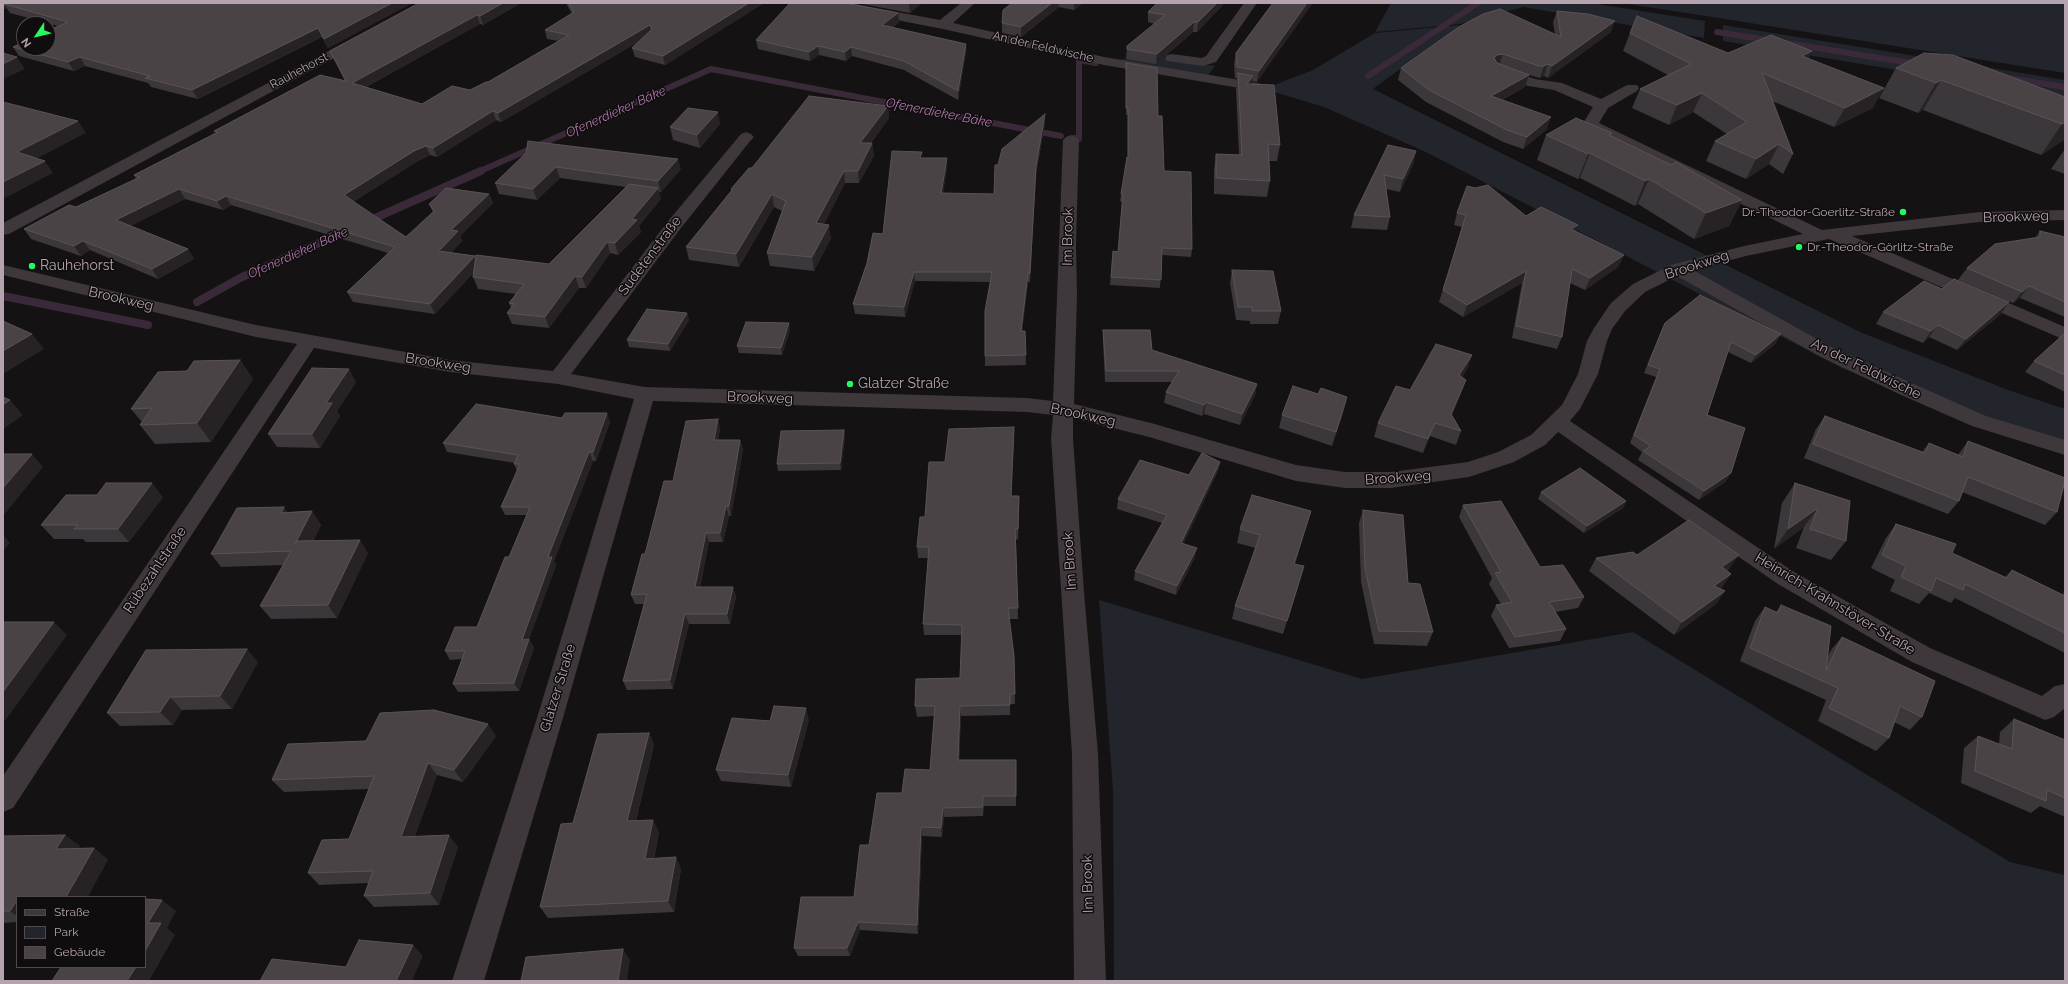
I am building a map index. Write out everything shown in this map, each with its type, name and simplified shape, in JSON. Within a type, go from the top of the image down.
[{"type":"street","name":"An der Feldwische","points":[[829,3],[943,25],[1104,61],[1257,87]]},
{"type":"street","points":[[943,25],[969,3]]},
{"type":"street","points":[[1104,61],[1157,56],[1192,62],[1203,62],[1210,58],[1251,3]]},
{"type":"street","name":"Rauhehorst","points":[[3,230],[367,35]]},
{"type":"street","points":[[1499,71],[1533,83],[1557,86],[1602,105]]},
{"type":"street","points":[[1632,88],[1602,105],[1590,126],[1825,234],[2065,334]]},
{"type":"street","name":"Sudetenstraße","points":[[558,378],[674,224],[746,137]]},
{"type":"street","name":"Im Brook","points":[[1071,140],[1065,409],[1062,438],[1072,592],[1085,754],[1090,981]]},
{"type":"street","name":"Brookweg","points":[[3,270],[308,342],[450,366],[558,378],[645,394],[1026,405],[1065,409],[1151,430],[1264,465],[1320,477],[1345,480],[1407,479],[1469,469],[1506,457],[1538,440],[1570,409],[1580,393],[1588,374],[1597,342],[1603,328],[1615,311],[1639,288],[1676,269],[1744,251],[1825,234],[1980,217],[2065,216]]},
{"type":"street","name":"An der Feldwische","points":[[1676,269],[1828,353],[1906,389],[1980,421],[2065,448]]},
{"type":"street","name":"Rübezahlstraße","points":[[3,799],[308,342]]},
{"type":"street","name":"Glatzer Straße","points":[[468,981],[550,718],[645,394]]},
{"type":"street","name":"Heinrich-Krahnstöver-Straße","points":[[1558,422],[1786,578],[1921,655],[2045,709],[2064,694]]},
{"type":"green space","points":[[1391,3],[1591,3],[1705,21],[1704,38],[1523,7],[1460,24],[1375,32]]},
{"type":"green space","points":[[1621,3],[2065,3],[2065,73],[1712,17]]},
{"type":"green space","points":[[1460,25],[1373,89],[1860,332],[2008,390],[2065,409],[2065,455],[1994,431],[1842,368],[1428,153],[1324,107],[1264,89],[1313,70],[1375,33]]},
{"type":"green space","points":[[1723,25],[2065,80],[2065,98],[1723,41]]},
{"type":"green space","points":[[1159,56],[1215,66],[1206,78],[1104,61]]},
{"type":"green space","points":[[1099,600],[1362,679],[1633,632],[2010,862],[2065,875],[2065,981],[1114,981],[1113,791]]},
{"type":"building","points":[[392,3],[324,39],[318,28],[192,90],[145,78],[150,76],[80,57],[68,62],[46,56],[56,56],[56,27],[68,22],[56,19],[56,16],[47,16],[4,4]]},
{"type":"building","points":[[419,3],[503,3],[480,16],[477,15],[352,83],[422,104],[452,86],[470,90],[488,82],[569,35],[545,30],[574,12],[568,3],[749,3],[663,56],[632,48],[652,29],[650,25],[498,113],[493,111],[433,148],[426,146],[414,151],[344,195],[406,237],[434,211],[429,204],[446,188],[489,194],[451,230],[458,231],[439,251],[475,256],[430,304],[347,292],[395,247],[226,196],[217,201],[179,189],[116,220],[188,249],[152,269],[83,241],[74,246],[24,229],[69,205],[76,207],[140,177],[134,175],[218,132],[214,131],[320,75],[346,81],[330,51]]},
{"type":"building","points":[[790,3],[845,3],[898,13],[882,25],[966,44],[958,91],[904,61],[851,47],[845,52],[818,46],[809,52],[756,40]]},
{"type":"building","points":[[1012,3],[1052,3],[1021,27],[1002,23],[1003,10]]},
{"type":"building","points":[[1157,3],[1217,3],[1198,22],[1194,22],[1157,54],[1127,49],[1127,46],[1165,15],[1148,12]]},
{"type":"building","points":[[1273,3],[1307,3],[1259,71],[1237,67],[1236,53]]},
{"type":"building","points":[[1500,9],[1561,37],[1557,11],[1588,14],[1615,21],[1552,66],[1548,64],[1539,66],[1503,54],[1497,55],[1494,58],[1497,63],[1529,75],[1491,96],[1551,117],[1527,137],[1507,130],[1429,90],[1401,68],[1457,28],[1483,14]]},
{"type":"building","points":[[1637,16],[1728,53],[1771,35],[1812,51],[1802,56],[1884,88],[1845,108],[1762,73],[1793,154],[1779,144],[1756,159],[1715,141],[1747,122],[1702,93],[1677,105],[1640,89],[1691,64],[1630,33]]},
{"type":"building","points":[[3,53],[17,57],[3,64]]},
{"type":"building","points":[[1924,53],[1953,55],[2065,97],[2065,122],[2062,124],[1941,80],[1936,83],[1896,68]]},
{"type":"building","points":[[1126,63],[1157,68],[1158,116],[1162,116],[1164,171],[1191,172],[1192,249],[1162,248],[1161,280],[1111,277],[1113,251],[1118,252],[1123,194],[1121,194],[1128,157]]},
{"type":"building","points":[[1238,73],[1253,76],[1247,84],[1274,85],[1280,145],[1268,144],[1270,181],[1216,178],[1216,154],[1242,155]]},
{"type":"building","points":[[809,96],[888,106],[860,143],[872,143],[858,171],[844,171],[816,223],[829,225],[812,257],[767,253],[786,201],[772,194],[736,254],[686,247],[732,190],[731,189],[749,168],[752,168]]},
{"type":"building","points":[[3,102],[78,121],[17,152],[45,161],[3,182]]},
{"type":"building","points":[[688,108],[718,112],[697,135],[670,127]]},
{"type":"building","points":[[1045,114],[1036,166],[1030,273],[1028,273],[1021,331],[1025,331],[1026,355],[985,356],[985,311],[992,272],[914,272],[904,307],[853,304],[867,263],[873,233],[883,234],[892,151],[922,152],[920,158],[947,158],[941,193],[994,194],[995,165],[998,165],[1002,149]]},
{"type":"building","points":[[1576,118],[1612,133],[1609,135],[1671,165],[1676,162],[1742,200],[1706,213],[1649,179],[1645,181],[1590,153],[1588,154],[1546,135]]},
{"type":"building","points":[[528,141],[678,159],[658,181],[556,167],[533,189],[495,183],[526,153]]},
{"type":"building","points":[[1388,145],[1416,151],[1403,179],[1384,175],[1390,217],[1354,215]]},
{"type":"building","points":[[629,184],[658,188],[632,219],[637,220],[615,243],[607,242],[582,277],[575,276],[545,317],[507,313],[514,304],[509,303],[524,284],[473,277],[476,255],[549,264]]},
{"type":"building","points":[[1488,185],[1526,216],[1541,207],[1578,225],[1571,229],[1624,255],[1590,278],[1572,269],[1562,337],[1516,326],[1526,271],[1467,305],[1443,290],[1466,215],[1457,213],[1467,186],[1475,188]]},
{"type":"building","points":[[2040,231],[2065,237],[2065,302],[2029,286],[2022,292],[1967,268],[1995,244],[2040,237]]},
{"type":"building","points":[[1232,270],[1273,271],[1281,311],[1252,311],[1252,307],[1238,307]]},
{"type":"building","points":[[1954,279],[2009,302],[1966,339],[1938,325],[1931,331],[1883,312],[1924,281],[1942,289]]},
{"type":"building","points":[[1700,295],[1781,334],[1756,355],[1731,342],[1707,415],[1745,428],[1731,473],[1704,491],[1643,451],[1651,446],[1634,435],[1660,369],[1648,365],[1665,323]]},
{"type":"building","points":[[647,309],[687,313],[668,344],[627,340]]},
{"type":"building","points":[[3,321],[32,334],[3,351]]},
{"type":"building","points":[[746,322],[789,323],[781,348],[737,346]]},
{"type":"building","points":[[1103,330],[1150,330],[1152,350],[1257,384],[1242,414],[1206,402],[1204,405],[1166,392],[1179,371],[1106,371]]},
{"type":"building","points":[[2065,333],[2065,375],[2034,361]]},
{"type":"building","points":[[1436,344],[1472,355],[1459,375],[1466,380],[1451,414],[1461,431],[1435,423],[1428,439],[1378,423],[1396,386],[1410,390]]},
{"type":"building","points":[[240,360],[197,423],[140,425],[152,408],[131,409],[158,372],[187,371],[194,361]]},
{"type":"building","points":[[312,368],[349,369],[326,403],[332,403],[312,434],[268,434]]},
{"type":"building","points":[[1293,386],[1318,394],[1321,388],[1347,397],[1336,432],[1282,415]]},
{"type":"building","points":[[3,397],[10,400],[3,405]]},
{"type":"building","points":[[476,404],[562,418],[565,413],[607,413],[593,452],[589,452],[548,557],[552,557],[522,640],[529,639],[514,683],[453,684],[465,651],[445,651],[455,627],[477,627],[505,557],[509,557],[530,507],[501,507],[520,464],[514,464],[518,455],[443,443]]},
{"type":"building","points":[[1825,416],[1925,453],[1929,443],[1963,457],[1968,441],[2065,478],[2057,512],[1968,477],[1959,501],[1813,444]]},
{"type":"building","points":[[718,419],[714,440],[740,440],[729,506],[726,506],[720,533],[706,533],[695,587],[733,587],[727,614],[685,614],[670,680],[623,681],[647,594],[631,595],[642,554],[645,554],[664,481],[673,481],[686,421]]},
{"type":"building","points":[[1014,427],[1011,496],[1019,496],[1018,529],[1015,529],[1018,608],[1008,608],[1014,656],[1015,694],[1010,694],[1010,705],[960,706],[958,760],[1016,760],[1016,796],[983,796],[983,807],[943,808],[941,828],[921,827],[917,925],[858,922],[847,948],[794,948],[801,897],[854,897],[860,845],[869,845],[877,793],[902,793],[905,769],[930,770],[935,706],[915,706],[916,679],[960,678],[962,625],[923,624],[929,547],[917,547],[920,517],[925,517],[929,462],[945,462],[949,429]]},
{"type":"building","points":[[844,430],[840,463],[777,464],[781,431]]},
{"type":"building","points":[[1202,453],[1220,462],[1181,543],[1197,548],[1177,586],[1135,571],[1167,515],[1118,499],[1140,460],[1189,475]]},
{"type":"building","points":[[3,454],[32,454],[3,488]]},
{"type":"building","points":[[1580,468],[1626,501],[1587,526],[1541,492]]},
{"type":"building","points":[[106,483],[152,483],[118,529],[74,529],[78,525],[41,525],[66,495],[97,495]]},
{"type":"building","points":[[1795,483],[1850,501],[1846,541],[1810,529],[1818,508],[1788,529]]},
{"type":"building","points":[[1252,495],[1311,511],[1294,564],[1304,566],[1287,621],[1235,606],[1260,535],[1240,529]]},
{"type":"building","points":[[1501,501],[1540,567],[1563,565],[1584,597],[1549,602],[1566,629],[1515,637],[1496,605],[1512,602],[1495,573],[1501,572],[1463,505]]},
{"type":"building","points":[[284,507],[281,513],[312,511],[295,544],[297,541],[360,540],[328,605],[260,606],[291,551],[211,554],[237,508]]},
{"type":"building","points":[[1363,510],[1403,515],[1408,583],[1420,584],[1433,632],[1379,631],[1365,569]]},
{"type":"building","points":[[1689,520],[1739,555],[1722,567],[1731,574],[1714,586],[1725,591],[1682,622],[1596,558],[1633,552],[1637,555]]},
{"type":"building","points":[[1896,524],[1956,544],[1952,553],[2007,578],[2012,570],[2065,596],[2065,633],[1965,584],[1963,590],[1936,578],[1931,591],[1901,577],[1906,566],[1882,555]]},
{"type":"building","points":[[1781,605],[1831,626],[1826,671],[1842,637],[1935,681],[1922,717],[1900,706],[1889,738],[1829,708],[1838,688],[1750,648],[1765,607],[1778,613]]},
{"type":"building","points":[[3,622],[54,622],[3,692]]},
{"type":"building","points":[[247,649],[220,696],[170,697],[160,712],[107,713],[146,650]]},
{"type":"building","points":[[774,706],[806,708],[788,775],[716,770],[732,718],[770,721]]},
{"type":"building","points":[[434,710],[488,724],[454,770],[428,763],[401,837],[449,835],[430,893],[364,896],[373,871],[308,873],[322,840],[349,839],[374,776],[272,780],[288,744],[366,741],[380,713]]},
{"type":"building","points":[[2014,719],[2065,740],[2065,798],[2047,790],[2046,801],[1975,771],[1978,736],[2012,749]]},
{"type":"building","points":[[649,733],[627,821],[653,820],[645,859],[676,857],[668,901],[540,907],[561,824],[573,823],[598,734]]},
{"type":"building","points":[[65,835],[56,849],[94,848],[67,896],[16,896],[16,902],[10,911],[3,911],[4,836]]},
{"type":"building","points":[[146,899],[162,900],[148,923],[161,923],[146,949]]},
{"type":"building","points":[[359,940],[413,945],[396,981],[260,981],[272,959],[346,967]]},
{"type":"building","points":[[623,949],[618,981],[521,981],[526,957]]},
{"type":"building","points":[[60,968],[135,968],[127,981],[52,981]]},
{"type":"waterway","name":"Ofenerdieker Bäke","points":[[1368,76],[1478,3]]},
{"type":"waterway","points":[[1717,32],[1773,41]]},
{"type":"waterway","points":[[1786,43],[1917,64]]},
{"type":"waterway","name":"Ofenerdieker Bäke","points":[[1074,138],[1079,139],[1079,60],[1096,63]]},
{"type":"waterway","name":"Ofenerdieker Bäke","points":[[478,172],[711,69],[1061,136]]},
{"type":"waterway","points":[[2007,78],[2065,87]]},
{"type":"waterway","name":"Ofenerdieker Bäke","points":[[366,222],[481,171]]},
{"type":"waterway","name":"Ofenerdieker Bäke","points":[[197,302],[240,278],[344,232]]},
{"type":"waterway","name":"Ofenerdieker Bäke","points":[[3,296],[148,325]]},
{"type":"place","name":"Dr.-Theodor-Goerlitz-Straße","points":[[1903,212]]},
{"type":"place","name":"Dr.-Theodor-Görlitz-Straße","points":[[1799,247]]},
{"type":"place","name":"Rauhehorst","points":[[32,266]]},
{"type":"place","name":"Glatzer Straße","points":[[850,384]]}]
